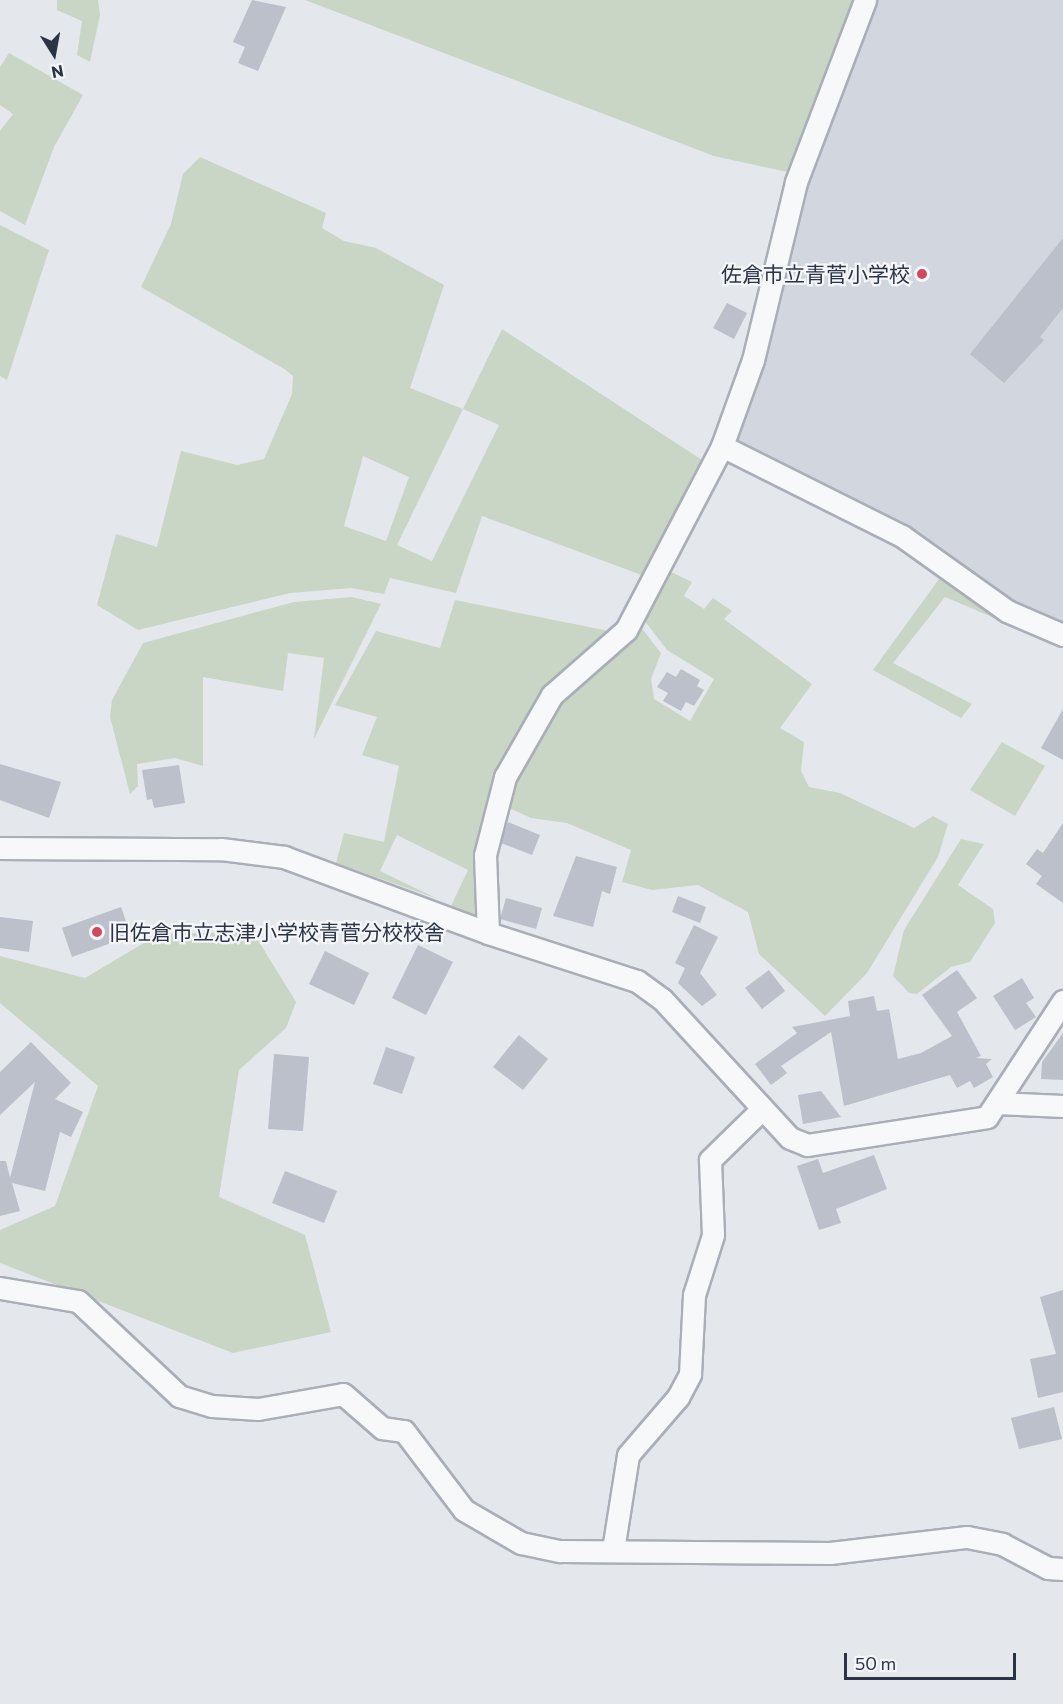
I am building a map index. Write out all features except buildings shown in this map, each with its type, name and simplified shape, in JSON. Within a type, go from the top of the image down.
[{"type":"street","points":[[488,933],[485,855],[514,758],[552,695],[626,630],[722,446],[753,360],[796,182],[865,0]]},
{"type":"street","points":[[722,446],[902,536],[1007,611],[1063,635]]},
{"type":"street","points":[[0,848],[221,849],[284,857],[488,933],[646,986],[790,1138],[807,1145],[978,1120],[997,1103],[1063,1001]]},
{"type":"street","points":[[997,1103],[1063,1106]]},
{"type":"street","points":[[614,1550],[628,1455],[678,1397],[690,1374],[694,1295],[713,1234],[710,1160],[762,1109]]},
{"type":"street","points":[[0,1288],[78,1301],[180,1396],[212,1406],[258,1409],[343,1394],[382,1428],[404,1431],[464,1510],[492,1530],[560,1551],[830,1553],[967,1537],[1002,1544],[1048,1568],[1063,1569]]},
{"type":"shaded area","name":"佐倉市立青菅小学校","points":[[870,0],[1063,0],[1063,628],[1009,604],[733,446],[803,185],[863,36]]},
{"type":"green space","points":[[57,0],[98,0],[100,15],[90,62],[77,55],[82,21],[57,10]]},
{"type":"green space","points":[[305,0],[856,0],[792,173],[714,156]]},
{"type":"green space","points":[[9,53],[83,95],[54,147],[25,225],[0,211],[0,131],[13,114],[0,105],[0,67]]},
{"type":"green space","points":[[200,157],[326,213],[322,228],[344,241],[376,248],[444,285],[410,388],[463,409],[502,329],[705,462],[647,577],[482,516],[456,593],[390,578],[384,594],[351,588],[290,593],[138,630],[97,605],[116,534],[157,547],[181,451],[237,465],[264,459],[292,394],[293,376],[286,370],[141,287],[171,224],[183,174]],"holes":[[[463,409],[499,425],[432,561],[397,545]],[[363,456],[409,477],[386,541],[344,526]]]},
{"type":"green space","points":[[0,225],[49,250],[7,380],[0,376]]},
{"type":"green space","points":[[667,570],[692,582],[684,596],[704,609],[713,598],[732,611],[724,619],[812,684],[780,728],[804,742],[801,771],[809,787],[840,793],[914,828],[933,816],[948,824],[938,857],[867,973],[825,1016],[759,954],[748,912],[698,885],[652,890],[622,882],[631,850],[567,823],[531,818],[505,806],[512,777],[542,715],[636,621],[661,653],[651,679],[654,699],[690,721],[714,679],[667,650],[641,616]]},
{"type":"green space","points":[[939,579],[999,620],[945,597],[893,663],[972,704],[961,718],[873,670]]},
{"type":"green space","points":[[352,597],[381,604],[314,739],[324,658],[288,653],[283,691],[203,677],[203,766],[175,758],[137,764],[138,786],[130,794],[110,717],[112,700],[143,643],[294,602]]},
{"type":"green space","points":[[455,600],[614,632],[525,725],[477,920],[451,906],[468,870],[397,835],[380,871],[438,899],[336,863],[344,833],[384,842],[399,766],[362,755],[377,717],[335,705],[376,631],[440,648]]},
{"type":"green space","points":[[1002,742],[1045,766],[1015,816],[970,790]]},
{"type":"green space","points":[[961,839],[984,844],[958,885],[993,909],[995,923],[970,962],[951,967],[917,994],[909,993],[893,976],[904,930]]},
{"type":"green space","points":[[253,932],[296,1002],[286,1028],[239,1070],[219,1197],[305,1235],[331,1332],[233,1353],[0,1263],[0,1230],[55,1206],[98,1086],[0,1003],[0,956],[85,978],[159,934]]},
{"type":"place","name":"佐倉市立青菅小学校","points":[[922,274]]},
{"type":"place","name":"旧佐倉市立志津小学校青菅分校校舎","points":[[97,932]]}]
